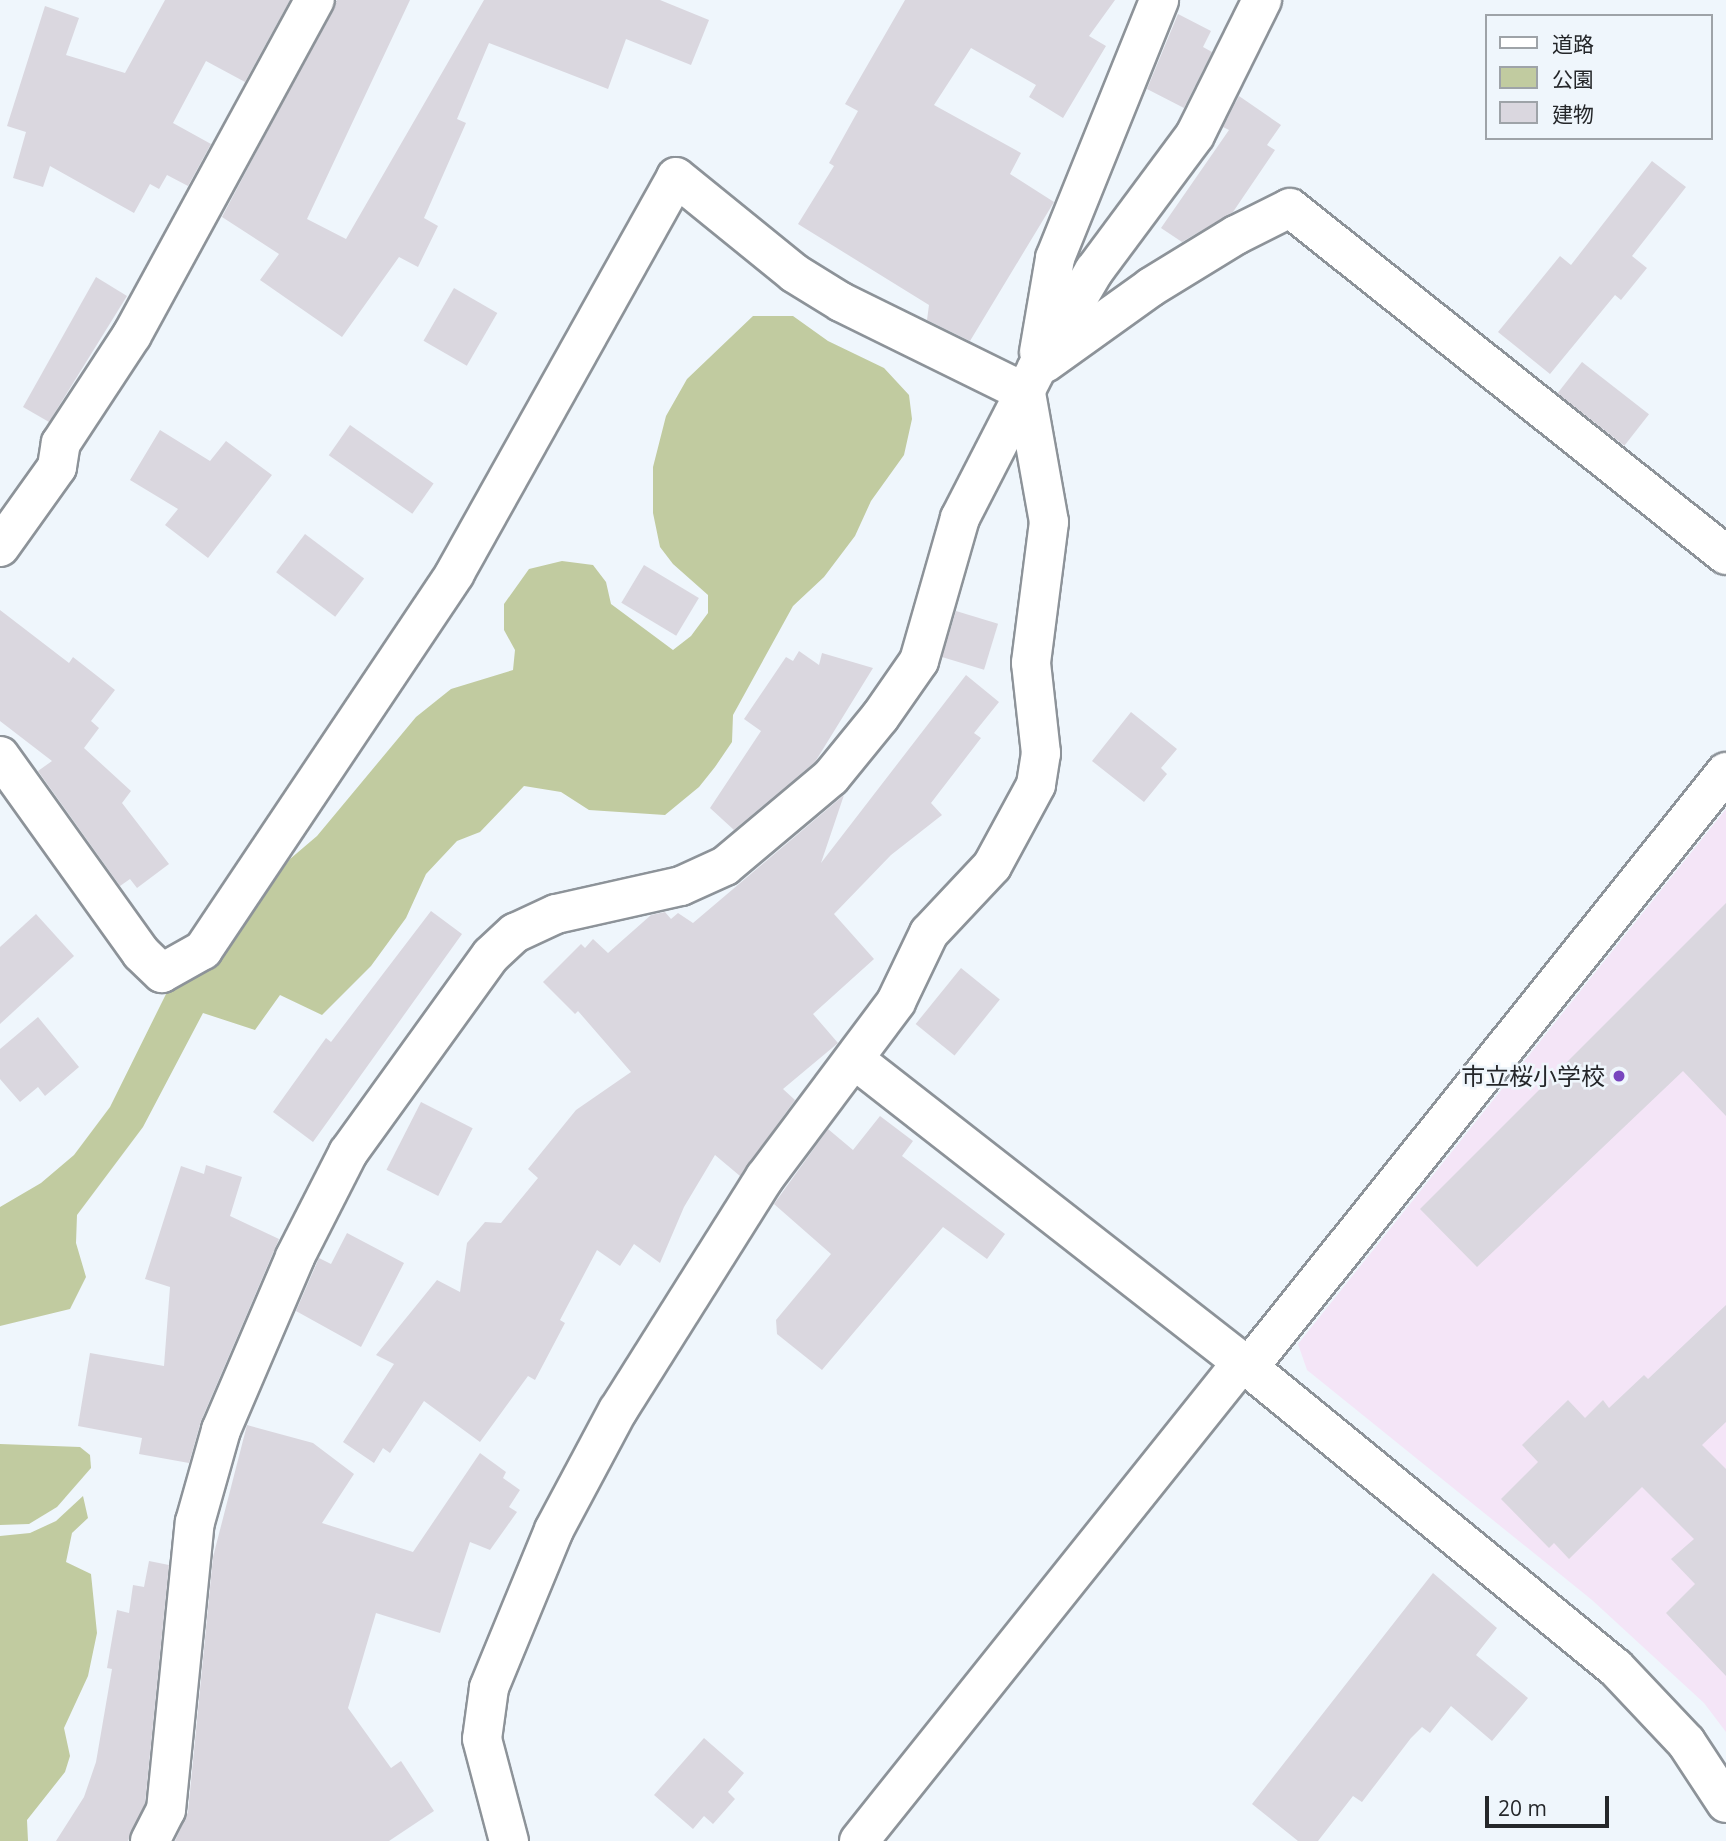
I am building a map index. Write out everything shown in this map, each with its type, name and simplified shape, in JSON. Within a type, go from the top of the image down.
[{"type":"street","points":[[0,547],[57,467],[61,443],[132,335],[315,0]]},
{"type":"street","points":[[509,1841],[482,1739],[489,1688],[554,1531],[618,1410],[765,1177],[896,1002],[929,933],[992,866],[1036,785],[1041,754],[1031,663],[1049,522],[1032,381],[1055,258],[1159,0]]},
{"type":"street","points":[[151,1840],[166,1810],[195,1522],[221,1430],[290,1269],[348,1153],[491,955],[514,933],[593,903],[681,886],[724,866],[831,777],[919,661],[960,518],[1094,271],[1195,135],[1262,0]]},
{"type":"street","points":[[0,756],[148,960],[162,972],[203,950],[455,573],[676,177],[806,280],[909,338],[1032,381]]},
{"type":"street","points":[[1032,381],[1151,286],[1236,235],[1290,208],[1726,555]]},
{"type":"street","points":[[859,1841],[1726,772]]},
{"type":"street","points":[[855,1060],[1245,1365],[1615,1667],[1686,1742],[1726,1803]]},
{"type":"shaded area","name":"市立桜小学校","points":[[1726,809],[1726,1732],[1704,1703],[1592,1600],[1307,1370],[1298,1344]]},
{"type":"green space","points":[[753,316],[793,316],[828,341],[884,368],[909,395],[912,419],[904,455],[871,501],[855,536],[824,577],[793,606],[733,715],[732,742],[715,767],[699,787],[665,815],[589,810],[561,792],[524,786],[480,832],[457,841],[426,874],[406,918],[371,966],[322,1015],[280,995],[255,1030],[203,1013],[143,1127],[77,1215],[76,1243],[86,1277],[70,1309],[0,1326],[0,1207],[41,1183],[74,1155],[110,1107],[168,990],[190,980],[212,962],[290,859],[317,836],[416,717],[451,689],[513,670],[515,650],[504,630],[504,604],[529,569],[562,561],[593,565],[606,582],[611,604],[673,650],[691,636],[708,613],[708,595],[673,564],[660,547],[653,513],[653,467],[666,416],[687,379]]},
{"type":"green space","points":[[0,1444],[80,1447],[90,1455],[91,1468],[57,1507],[29,1524],[0,1525]]},
{"type":"green space","points":[[83,1496],[88,1518],[72,1533],[66,1562],[91,1574],[97,1633],[88,1676],[64,1728],[70,1756],[65,1772],[27,1820],[28,1841],[0,1841],[0,1536],[30,1533],[56,1521]]},
{"type":"building","points":[[165,0],[290,0],[245,82],[206,61],[173,123],[211,144],[188,186],[167,175],[159,189],[150,184],[134,213],[50,166],[43,187],[13,178],[26,132],[7,126],[45,6],[79,18],[66,55],[125,73]]},
{"type":"building","points":[[337,0],[410,0],[307,219],[346,239],[484,0],[660,0],[709,20],[691,65],[626,39],[608,89],[489,43],[457,119],[466,123],[424,218],[438,226],[418,267],[399,257],[342,337],[260,280],[279,254],[222,217]]},
{"type":"building","points":[[905,0],[1115,0],[1089,36],[1106,46],[1063,118],[1029,97],[1036,85],[971,48],[934,105],[1021,153],[1010,174],[1054,202],[970,341],[927,320],[929,305],[798,224],[834,166],[829,163],[858,111],[845,104]]},
{"type":"building","points":[[1178,14],[1211,31],[1203,47],[1212,52],[1184,108],[1147,89]]},
{"type":"building","points":[[1239,96],[1281,125],[1267,145],[1275,150],[1233,212],[1182,242],[1161,228],[1229,130],[1223,127]]},
{"type":"building","points":[[1652,161],[1686,187],[1632,256],[1647,268],[1621,300],[1615,295],[1550,374],[1498,332],[1560,256],[1571,265]]},
{"type":"building","points":[[96,277],[127,296],[49,422],[23,407]]},
{"type":"building","points":[[454,288],[497,313],[467,366],[424,341]]},
{"type":"building","points":[[1582,362],[1649,414],[1624,446],[1557,394]]},
{"type":"building","points":[[350,425],[434,484],[412,514],[329,455]]},
{"type":"building","points":[[160,430],[210,461],[226,441],[272,475],[208,558],[165,525],[178,509],[130,480]]},
{"type":"building","points":[[305,534],[364,579],[335,617],[276,572]]},
{"type":"building","points":[[644,565],[699,598],[676,636],[621,603]]},
{"type":"building","points":[[0,610],[69,663],[73,657],[115,690],[91,721],[99,728],[84,748],[131,791],[122,803],[169,864],[137,888],[130,879],[120,886],[38,771],[52,761],[0,721]]},
{"type":"building","points":[[956,611],[998,624],[984,670],[942,657]]},
{"type":"building","points":[[799,651],[819,665],[822,653],[873,668],[815,762],[734,830],[710,808],[761,731],[744,719],[786,657],[793,661]]},
{"type":"building","points":[[966,675],[999,702],[974,733],[981,738],[931,803],[942,815],[891,855],[834,914],[874,959],[813,1014],[838,1043],[783,1089],[795,1100],[740,1176],[715,1155],[684,1207],[660,1263],[634,1244],[620,1266],[597,1250],[560,1320],[565,1323],[535,1380],[528,1376],[480,1442],[424,1401],[390,1453],[383,1448],[374,1463],[343,1442],[394,1364],[376,1355],[437,1280],[460,1292],[467,1243],[485,1222],[501,1223],[538,1178],[528,1169],[576,1110],[631,1072],[578,1011],[575,1014],[543,982],[581,944],[585,948],[593,939],[608,953],[651,915],[665,912],[671,919],[678,913],[693,923],[844,795],[821,863]]},
{"type":"building","points":[[1131,712],[1177,749],[1161,768],[1167,774],[1144,802],[1092,761]]},
{"type":"building","points":[[1726,903],[1726,1116],[1683,1071],[1477,1267],[1420,1209]]},
{"type":"building","points":[[431,911],[462,934],[313,1142],[273,1112],[326,1038],[331,1042]]},
{"type":"building","points":[[36,914],[74,956],[0,1024],[0,947]]},
{"type":"building","points":[[961,968],[1000,999],[955,1055],[916,1024]]},
{"type":"building","points":[[38,1017],[79,1067],[45,1096],[38,1087],[20,1102],[0,1079],[0,1049]]},
{"type":"building","points":[[421,1102],[473,1128],[438,1196],[386,1170]]},
{"type":"building","points":[[880,1116],[913,1141],[902,1156],[1005,1234],[987,1259],[943,1227],[822,1370],[777,1334],[776,1320],[831,1254],[774,1204],[828,1129],[853,1150]]},
{"type":"building","points":[[206,1165],[242,1177],[230,1216],[279,1239],[201,1421],[189,1463],[139,1454],[142,1438],[78,1426],[90,1353],[164,1366],[170,1287],[145,1279],[181,1166],[204,1174]]},
{"type":"building","points":[[347,1233],[404,1263],[361,1347],[296,1311],[319,1258],[331,1264]]},
{"type":"building","points":[[1726,1305],[1726,1422],[1702,1445],[1726,1469],[1726,1676],[1666,1613],[1695,1584],[1671,1559],[1694,1539],[1642,1487],[1569,1559],[1554,1543],[1549,1548],[1501,1499],[1538,1462],[1522,1445],[1568,1400],[1585,1418],[1603,1400],[1609,1408],[1644,1375],[1648,1379]]},
{"type":"building","points":[[247,1425],[313,1443],[354,1474],[322,1523],[413,1552],[480,1453],[506,1472],[503,1478],[520,1490],[509,1507],[517,1512],[490,1550],[470,1542],[440,1633],[376,1613],[348,1708],[391,1768],[401,1761],[434,1811],[389,1841],[175,1841],[188,1812],[213,1557]]},
{"type":"building","points":[[149,1561],[169,1565],[145,1804],[128,1841],[56,1841],[84,1797],[96,1762],[112,1669],[107,1668],[117,1610],[129,1613],[133,1585],[144,1587]]},
{"type":"building","points":[[1433,1573],[1497,1628],[1476,1655],[1528,1698],[1492,1741],[1451,1706],[1430,1733],[1422,1727],[1411,1738],[1362,1802],[1353,1796],[1318,1841],[1298,1841],[1252,1804]]},
{"type":"building","points":[[704,1738],[744,1773],[728,1792],[735,1799],[713,1824],[704,1816],[693,1829],[654,1795]]},
{"type":"place","name":"市立桜小学校","points":[[1619,1076]]}]
